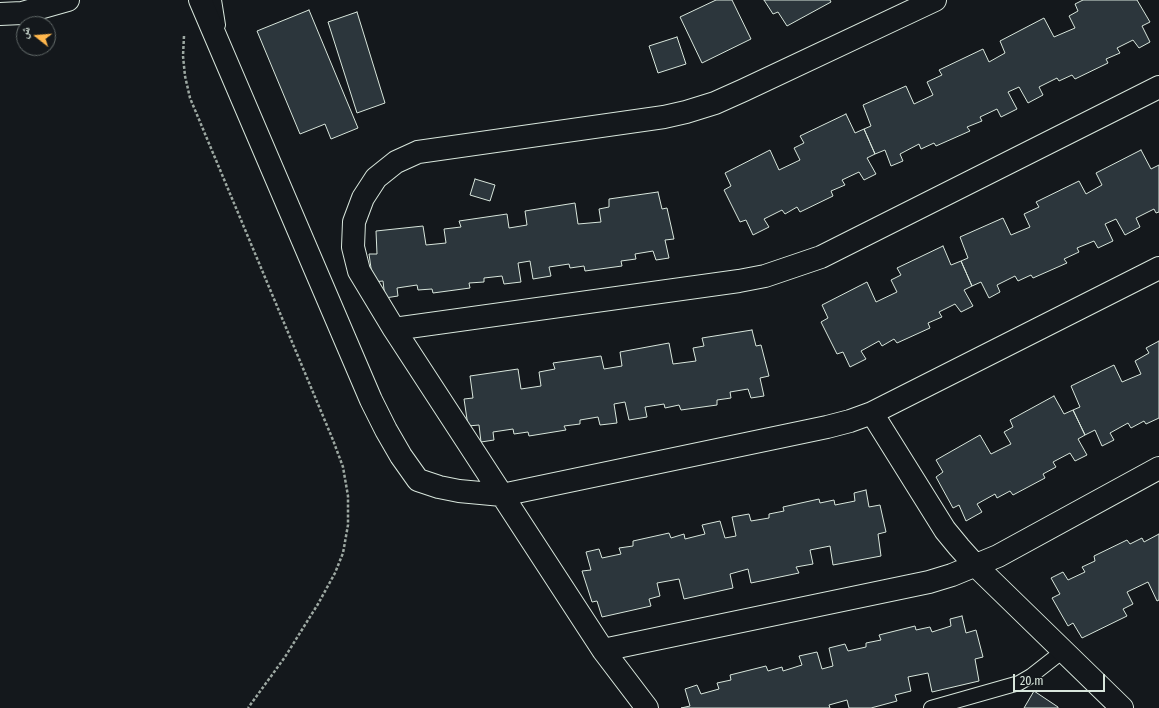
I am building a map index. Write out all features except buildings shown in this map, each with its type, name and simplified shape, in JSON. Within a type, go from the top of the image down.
[{"type":"street","points":[[0,14],[22,13],[68,0]]},
{"type":"street","points":[[200,0],[371,400],[401,456],[418,480],[459,491],[502,494],[827,427],[872,413],[1159,268]]},
{"type":"street","points":[[647,708],[603,650],[394,329],[359,271],[353,247],[354,222],[363,198],[376,178],[396,162],[418,152],[664,117],[686,112],[715,103],[744,90],[935,0]]},
{"type":"street","points":[[394,329],[740,281],[765,276],[821,257],[1159,87]]},
{"type":"street","points":[[872,413],[945,530],[976,566],[1122,708]]},
{"type":"street","points":[[603,650],[929,582],[976,566],[998,556],[1159,468]]},
{"type":"lane","points":[[214,0],[222,54]]},
{"type":"lane","points":[[930,708],[1019,683],[1031,676],[1063,651]]},
{"type":"path","points":[[184,35],[183,56],[185,76],[190,98],[333,440],[343,467],[348,496],[343,553],[335,573],[318,604],[285,657],[248,708]]}]
